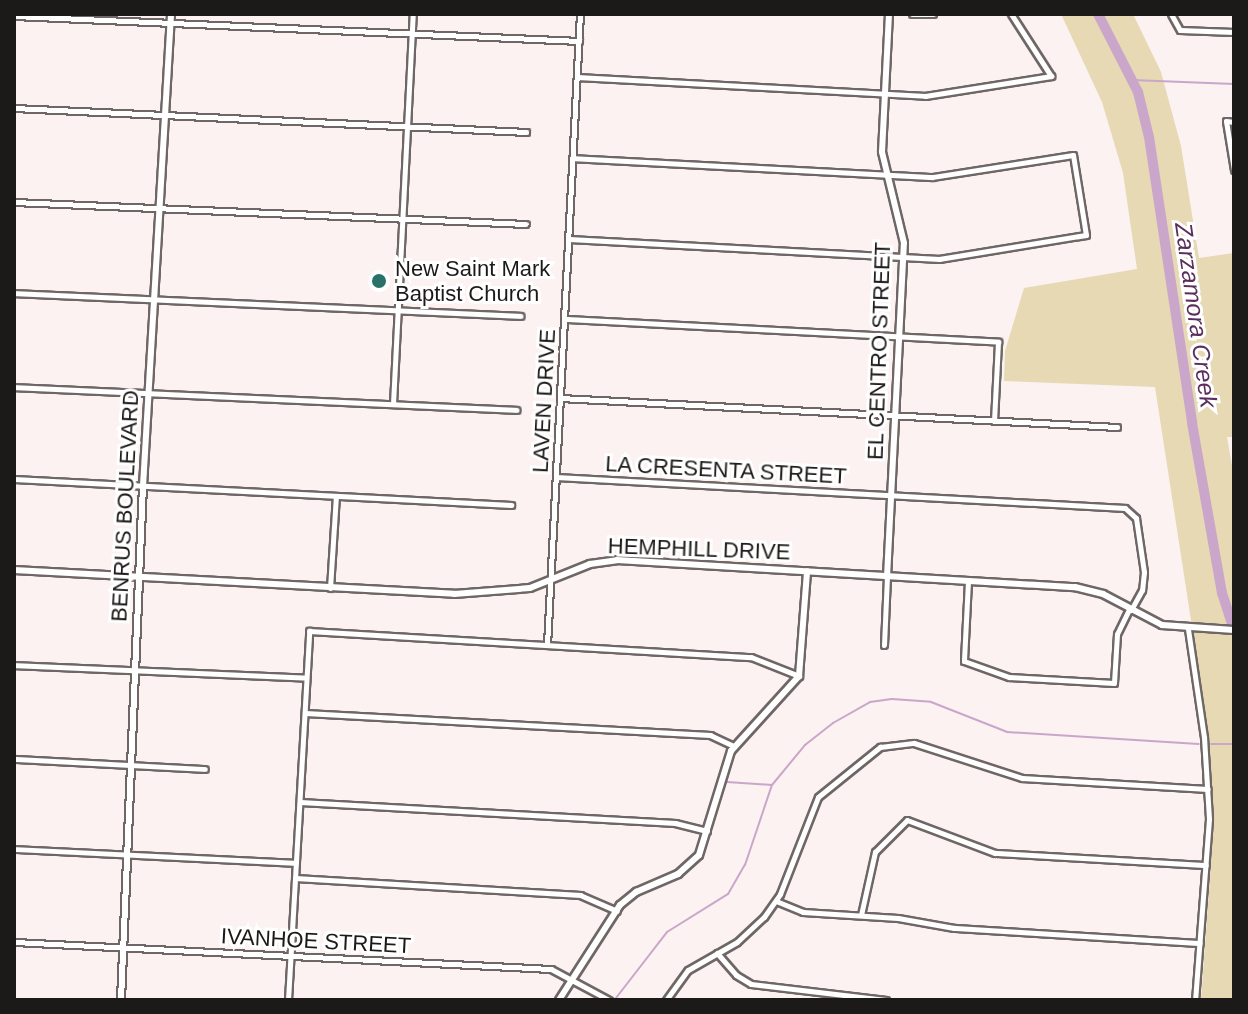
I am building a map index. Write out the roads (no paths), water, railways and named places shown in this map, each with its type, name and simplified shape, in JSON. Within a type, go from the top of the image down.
[{"type":"street","name":"BENRUS BOULEVARD","points":[[121,1000],[143,486],[171,14]]},
{"type":"street","points":[[393,404],[413,14]]},
{"type":"street","name":"LAVEN DRIVE","points":[[547,645],[580,14]]},
{"type":"street","name":"EL CENTRO STREET","points":[[884,645],[904,257],[882,152],[889,14]]},
{"type":"street","points":[[912,14],[933,14]]},
{"type":"street","points":[[577,77],[936,96],[1051,76],[1011,14]]},
{"type":"street","points":[[1171,14],[1180,30],[1234,32]]},
{"type":"street","points":[[14,16],[579,41]]},
{"type":"street","points":[[14,108],[526,132]]},
{"type":"street","points":[[1234,122],[1226,121],[1234,170]]},
{"type":"street","points":[[569,239],[939,259],[1086,235],[1073,155],[944,177],[573,158]]},
{"type":"street","points":[[14,202],[526,224]]},
{"type":"street","points":[[14,293],[520,316]]},
{"type":"street","points":[[565,319],[998,342],[994,421]]},
{"type":"street","points":[[14,387],[516,410]]},
{"type":"street","points":[[560,398],[1117,427]]},
{"type":"street","name":"LA CRESENTA STREET","points":[[556,477],[1133,510],[1145,577],[1130,610]]},
{"type":"street","points":[[14,479],[511,505]]},
{"type":"street","points":[[330,588],[336,496]]},
{"type":"street","name":"HEMPHILL DRIVE","points":[[14,570],[454,594],[551,582],[590,564],[617,560],[1084,589],[1150,621],[1188,629],[1234,630]]},
{"type":"street","points":[[559,1000],[617,911],[636,892],[693,863],[707,831],[734,746],[799,676],[807,571]]},
{"type":"street","points":[[968,581],[964,661],[1009,677],[1114,683],[1115,640],[1130,610]]},
{"type":"street","points":[[1188,629],[1208,789],[1206,865],[1195,1000]]},
{"type":"street","points":[[288,1000],[309,631],[751,657],[799,676]]},
{"type":"street","points":[[14,665],[306,678]]},
{"type":"street","points":[[305,713],[710,735],[734,746]]},
{"type":"street","points":[[666,1000],[688,970],[754,927],[776,901],[818,797],[880,747],[914,743],[1022,778],[1208,789]]},
{"type":"street","points":[[14,759],[205,769]]},
{"type":"street","points":[[300,802],[675,823],[707,831]]},
{"type":"street","points":[[861,915],[875,852],[907,820],[995,853],[1206,865]]},
{"type":"street","points":[[14,849],[296,863]]},
{"type":"street","points":[[295,878],[580,895],[617,911]]},
{"type":"street","points":[[776,901],[803,912],[861,915],[954,928],[1200,943]]},
{"type":"street","name":"IVANHOE STREET","points":[[14,942],[551,969],[574,977],[609,1000]]},
{"type":"street","points":[[717,953],[736,975],[751,984],[886,1000]]},
{"type":"waterway","name":"Zarzamora Creek","points":[[1098,14],[1138,92],[1149,137],[1192,423],[1222,593],[1234,629]]},
{"type":"waterway","points":[[1132,80],[1234,84]]},
{"type":"waterway","points":[[727,782],[772,785],[805,745],[833,723],[870,702],[892,699],[931,702],[1007,732],[1199,744]]},
{"type":"waterway","points":[[1211,744],[1234,744]]},
{"type":"waterway","points":[[616,998],[667,932],[728,894],[745,865],[772,785]]},
{"type":"place","name":"New Saint Mark Baptist Church","points":[[379,281]]}]
